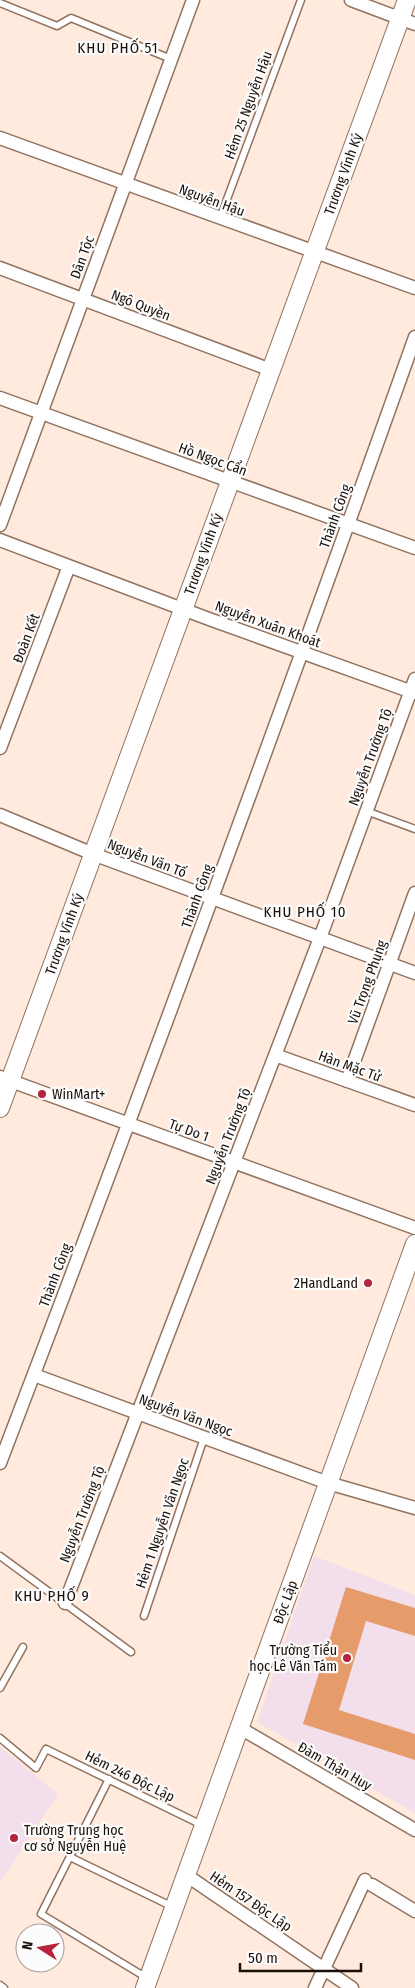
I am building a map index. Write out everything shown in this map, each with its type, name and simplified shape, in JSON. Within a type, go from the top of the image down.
[{"type":"street","name":"Dân Tộc","points":[[0,525],[193,0]]},
{"type":"street","points":[[351,0],[408,21]]},
{"type":"street","name":"Trương Vĩnh Ký","points":[[0,1108],[5,1079],[93,854],[313,252],[408,21],[407,0]]},
{"type":"street","name":"Nguyễn Hậu","points":[[0,138],[415,288]]},
{"type":"street","name":"Ngô Quyền","points":[[0,268],[271,370]]},
{"type":"street","name":"Thành Công","points":[[0,1463],[212,898],[415,337]]},
{"type":"street","name":"Hồ Ngọc Cẩn","points":[[0,398],[415,548]]},
{"type":"street","name":"Nguyễn Xuân Khoát","points":[[0,540],[302,653],[413,692]]},
{"type":"street","name":"Đoàn Kết","points":[[0,748],[69,566]]},
{"type":"street","name":"Nguyễn Trường Tộ","points":[[64,1603],[320,938],[366,811],[413,692],[415,679]]},
{"type":"street","name":"Nguyễn Văn Tố","points":[[0,815],[93,854],[415,973]]},
{"type":"street","name":"Vũ Trọng Phụng","points":[[347,1081],[415,893]]},
{"type":"street","name":"Hàn Mặc Tử","points":[[275,1055],[415,1105]]},
{"type":"street","name":"Tự Do 1","points":[[5,1079],[415,1228]]},
{"type":"street","name":"Độc Lập","points":[[147,1984],[415,1244]]},
{"type":"street","name":"Nguyễn Văn Ngọc","points":[[34,1375],[328,1483],[415,1508]]},
{"type":"street","name":"Đàm Thận Huy","points":[[240,1728],[415,1830]]},
{"type":"street","name":"Hẻm 157 Độc Lập","points":[[186,1875],[352,1988]]},
{"type":"street","points":[[315,1988],[368,1882],[415,1910]]},
{"type":"lane","name":"Hẻm 25 Nguyễn Hậu","points":[[220,218],[301,0]]},
{"type":"lane","points":[[0,3],[57,26],[71,18],[171,59]]},
{"type":"lane","points":[[366,811],[415,829]]},
{"type":"lane","name":"Hẻm 1 Nguyễn Văn Ngọc","points":[[144,1616],[204,1438]]},
{"type":"lane","points":[[0,1556],[131,1652]]},
{"type":"lane","points":[[0,1688],[23,1646]]},
{"type":"lane","name":"Hẻm 246 Độc Lập","points":[[0,1738],[36,1768],[46,1749],[204,1826]]},
{"type":"lane","points":[[109,1780],[41,1914],[147,1984]]},
{"type":"lane","points":[[70,1857],[174,1908]]},
{"type":"lane","points":[[0,1985],[4,1988]]},
{"type":"shaded area","name":"Trường Tiểu học Lê Văn Tám","points":[[314,1556],[415,1595],[415,1813],[257,1722]]},
{"type":"shaded area","name":"Trường Trung học cơ sở Nguyễn Huệ","points":[[0,1747],[58,1794],[0,1883]]},
{"type":"building","points":[[346,1587],[415,1608],[415,1636],[366,1621],[339,1710],[415,1734],[415,1760],[303,1724]]},
{"type":"place","name":"WinMart+","points":[[42,1094]]},
{"type":"place","name":"2HandLand","points":[[368,1283]]},
{"type":"place","name":"Trường Tiểu học Lê Văn Tám","points":[[347,1658]]},
{"type":"place","name":"Trường Trung học cơ sở Nguyễn Huệ","points":[[14,1838]]},
{"type":"district","name":"KHU PHỐ 51","points":[[118,48]]},
{"type":"district","name":"KHU PHỐ 10","points":[[305,912]]},
{"type":"district","name":"KHU PHỐ 9","points":[[52,1596]]}]
